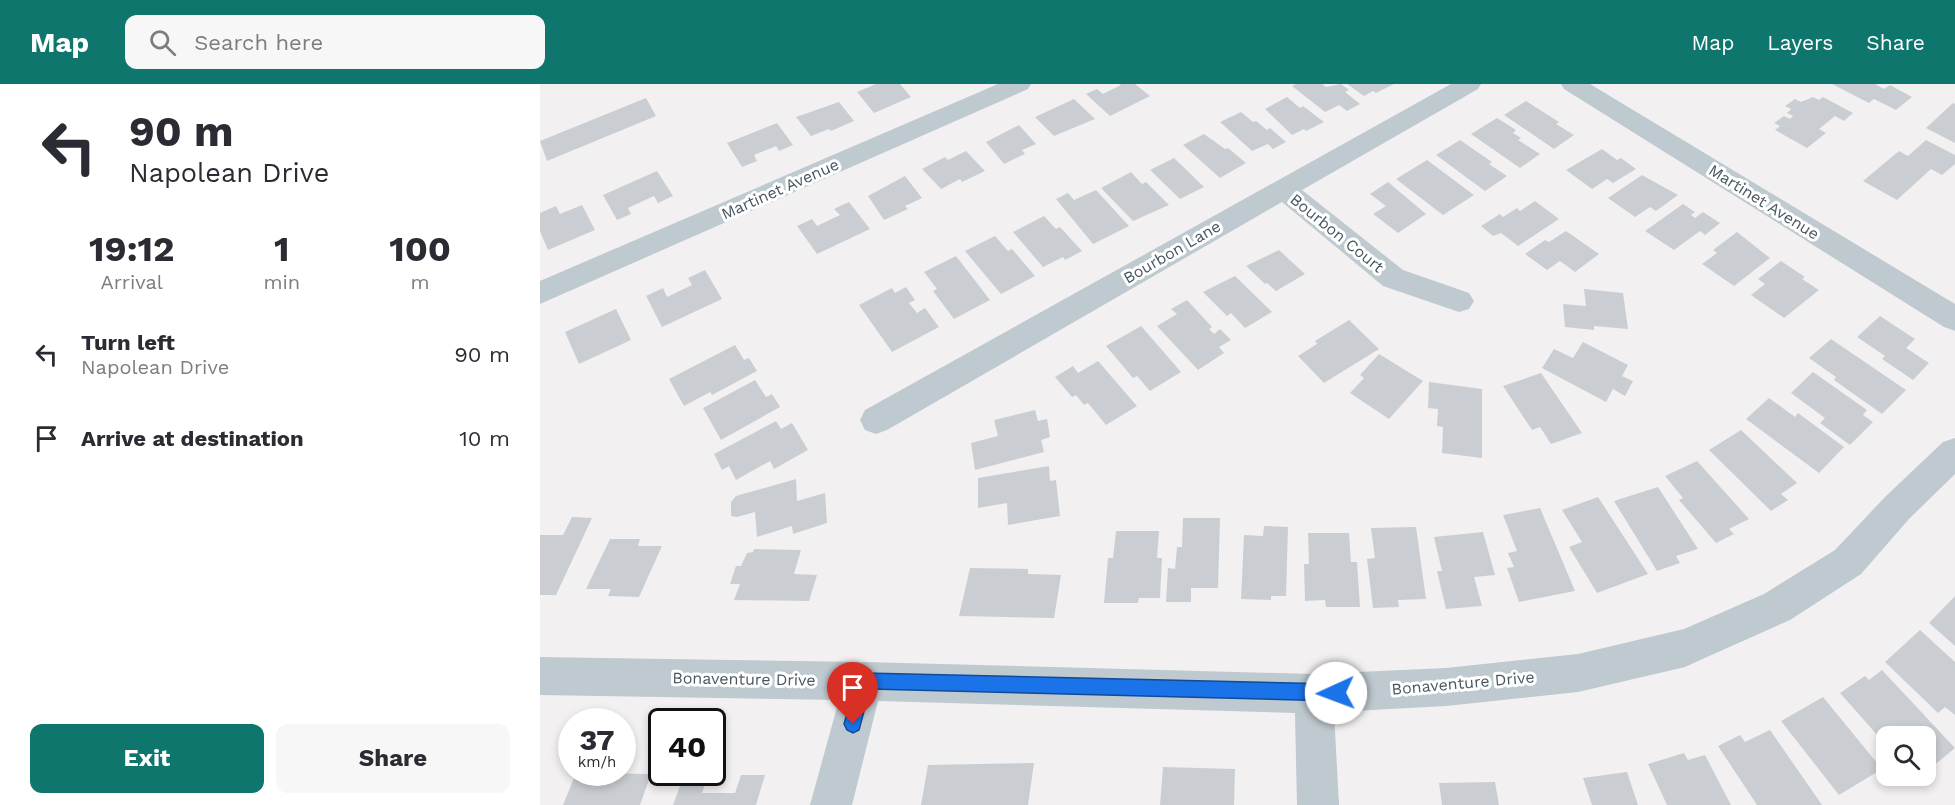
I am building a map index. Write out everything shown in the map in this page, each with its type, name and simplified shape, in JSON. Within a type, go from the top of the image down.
[{"type":"street","name":"Martinet Avenue","points":[[540,292],[1018,84]]},
{"type":"street","name":"Bourbon Lane","points":[[876,420],[1469,84]]},
{"type":"street","name":"Martinet Avenue","points":[[1573,84],[1955,319]]},
{"type":"street","name":"Bourbon Court","points":[[1282,189],[1393,278],[1459,301]]},
{"type":"street","name":"Bonaventure Drive","points":[[540,676],[864,681],[1314,694],[1446,687],[1578,673],[1685,648],[1778,607],[1848,562],[1897,508],[1955,452]]},
{"type":"street","points":[[831,805],[864,681]]},
{"type":"street","points":[[1314,694],[1318,805]]},
{"type":"building","points":[[876,84],[900,84],[911,97],[874,113],[857,92]]},
{"type":"building","points":[[1119,84],[1135,84],[1150,96],[1110,116],[1086,94],[1097,89],[1103,94],[1121,85]]},
{"type":"building","points":[[1322,84],[1326,87],[1341,84],[1349,90],[1345,92],[1360,104],[1347,111],[1339,105],[1325,112],[1292,86]]},
{"type":"building","points":[[1347,84],[1394,84],[1364,96]]},
{"type":"building","points":[[1832,84],[1875,84],[1884,89],[1890,85],[1912,97],[1896,110],[1874,99],[1869,103]]},
{"type":"building","points":[[1287,97],[1300,108],[1303,106],[1324,122],[1292,135],[1265,109]]},
{"type":"building","points":[[1813,97],[1819,100],[1823,97],[1853,113],[1844,121],[1835,116],[1819,129],[1826,133],[1807,148],[1775,130],[1780,126],[1774,123],[1784,116],[1790,119],[1793,116],[1787,113],[1791,109],[1785,106],[1795,99],[1801,102]]},
{"type":"building","points":[[646,98],[656,116],[547,161],[540,141]]},
{"type":"building","points":[[1074,99],[1095,119],[1054,136],[1035,117]]},
{"type":"building","points":[[1526,101],[1559,122],[1556,124],[1574,135],[1554,149],[1504,115]]},
{"type":"building","points":[[839,102],[854,121],[831,131],[829,129],[811,136],[796,117]]},
{"type":"building","points":[[1953,103],[1955,104],[1955,143],[1926,128]]},
{"type":"building","points":[[1241,112],[1267,130],[1270,128],[1286,142],[1273,149],[1268,144],[1252,151],[1220,122]]},
{"type":"building","points":[[1497,118],[1516,130],[1513,133],[1521,138],[1518,140],[1540,154],[1520,168],[1471,134]]},
{"type":"building","points":[[777,123],[793,145],[779,151],[776,146],[754,155],[757,161],[742,167],[727,143]]},
{"type":"building","points":[[1019,125],[1036,144],[1022,150],[1025,154],[1004,164],[986,142]]},
{"type":"building","points":[[1204,134],[1225,149],[1228,148],[1246,163],[1220,178],[1183,145]]},
{"type":"building","points":[[1460,140],[1492,162],[1489,164],[1507,176],[1485,191],[1436,155]]},
{"type":"building","points":[[1926,140],[1955,155],[1955,164],[1942,175],[1931,169],[1897,200],[1863,181],[1899,151],[1908,156]]},
{"type":"building","points":[[1602,149],[1617,160],[1621,158],[1636,169],[1613,183],[1607,179],[1592,189],[1566,170]]},
{"type":"building","points":[[966,151],[985,171],[962,182],[960,179],[941,189],[922,169],[945,157],[948,160]]},
{"type":"building","points":[[1174,158],[1204,187],[1180,199],[1150,170]]},
{"type":"building","points":[[1427,160],[1474,195],[1443,215],[1396,179]]},
{"type":"building","points":[[657,171],[673,196],[658,203],[654,196],[628,208],[631,214],[617,220],[603,195]]},
{"type":"building","points":[[1131,172],[1142,184],[1146,182],[1169,205],[1133,221],[1101,188]]},
{"type":"building","points":[[1642,175],[1678,195],[1656,211],[1650,207],[1635,217],[1608,198]]},
{"type":"building","points":[[905,176],[922,198],[905,206],[908,209],[884,220],[868,196]]},
{"type":"building","points":[[1388,182],[1426,214],[1398,233],[1373,214],[1386,206],[1370,194]]},
{"type":"building","points":[[1096,190],[1129,226],[1093,244],[1056,199],[1068,193],[1074,200]]},
{"type":"building","points":[[1535,201],[1559,219],[1518,246],[1501,233],[1493,236],[1481,226],[1500,214],[1503,217],[1517,208],[1520,211]]},
{"type":"building","points":[[849,202],[870,229],[817,254],[797,226],[812,219],[817,226],[840,215],[834,209]]},
{"type":"building","points":[[1683,204],[1695,212],[1691,215],[1695,218],[1703,212],[1720,223],[1705,235],[1700,231],[1674,250],[1645,231]]},
{"type":"building","points":[[582,205],[595,230],[548,250],[540,231],[540,213],[556,206],[560,214]]},
{"type":"building","points":[[1044,216],[1056,229],[1060,227],[1082,251],[1065,260],[1063,257],[1043,267],[1013,232]]},
{"type":"building","points":[[1566,231],[1599,254],[1575,272],[1560,261],[1547,270],[1525,254],[1545,240],[1549,242]]},
{"type":"building","points":[[1737,232],[1770,258],[1734,286],[1702,264],[1717,253],[1713,250]]},
{"type":"building","points":[[995,236],[1008,251],[1012,249],[1035,276],[1001,294],[965,251]]},
{"type":"building","points":[[1279,250],[1305,274],[1276,291],[1246,266]]},
{"type":"building","points":[[956,256],[990,300],[954,319],[933,291],[937,289],[924,272]]},
{"type":"building","points":[[1781,261],[1805,277],[1802,279],[1819,290],[1784,318],[1751,295],[1765,284],[1758,279]]},
{"type":"building","points":[[705,270],[722,299],[662,327],[646,296],[663,288],[667,297],[692,285],[688,278]]},
{"type":"building","points":[[1235,276],[1272,312],[1245,328],[1231,313],[1227,316],[1203,292]]},
{"type":"building","points":[[906,287],[915,300],[909,303],[917,313],[925,308],[939,327],[892,352],[859,305],[892,288],[895,293]]},
{"type":"building","points":[[1584,289],[1623,293],[1628,329],[1594,326],[1594,330],[1565,327],[1563,304],[1586,306]]},
{"type":"building","points":[[1187,300],[1212,327],[1209,329],[1214,334],[1220,329],[1231,340],[1219,347],[1224,353],[1198,370],[1157,326],[1177,314],[1171,309]]},
{"type":"building","points":[[616,309],[631,340],[579,364],[565,332]]},
{"type":"building","points":[[1880,316],[1915,339],[1906,348],[1929,363],[1913,380],[1882,359],[1885,356],[1857,337]]},
{"type":"building","points":[[1349,320],[1379,349],[1324,383],[1298,356],[1317,344],[1315,341]]},
{"type":"building","points":[[1141,326],[1181,372],[1150,391],[1137,376],[1133,378],[1106,346]]},
{"type":"building","points":[[1831,339],[1906,390],[1882,414],[1834,380],[1836,377],[1809,358]]},
{"type":"building","points":[[1583,342],[1628,365],[1622,376],[1633,381],[1625,396],[1613,389],[1606,402],[1542,368],[1554,349],[1573,358]]},
{"type":"building","points":[[735,345],[744,360],[749,358],[757,371],[712,395],[710,392],[684,406],[669,379]]},
{"type":"building","points":[[1379,354],[1423,381],[1389,419],[1350,393],[1364,378],[1360,375]]},
{"type":"building","points":[[1098,361],[1137,406],[1106,425],[1088,403],[1084,405],[1076,395],[1072,397],[1055,377],[1073,366],[1078,373]]},
{"type":"building","points":[[1813,372],[1867,410],[1863,415],[1873,422],[1850,445],[1820,423],[1825,418],[1791,393]]},
{"type":"building","points":[[1541,373],[1582,433],[1551,444],[1540,427],[1532,430],[1503,386]]},
{"type":"building","points":[[755,380],[766,397],[772,394],[780,407],[721,440],[703,408]]},
{"type":"building","points":[[1429,382],[1482,389],[1482,458],[1442,453],[1443,427],[1437,426],[1438,409],[1428,408]]},
{"type":"building","points":[[1769,398],[1795,417],[1798,413],[1844,447],[1819,473],[1746,419]]},
{"type":"building","points":[[1035,410],[1038,421],[1047,419],[1050,437],[1041,440],[1044,452],[975,470],[971,443],[998,436],[994,420]]},
{"type":"building","points":[[776,421],[781,429],[792,423],[808,450],[774,469],[770,461],[736,480],[729,466],[722,470],[714,454]]},
{"type":"building","points":[[1741,430],[1797,483],[1781,494],[1788,500],[1771,511],[1709,450]]},
{"type":"building","points":[[1697,461],[1749,519],[1729,529],[1734,534],[1716,543],[1679,500],[1683,498],[1665,476]]},
{"type":"building","points":[[1049,466],[1050,481],[1056,480],[1060,516],[1008,525],[1007,503],[978,508],[978,478]]},
{"type":"building","points":[[796,479],[797,501],[825,493],[827,523],[793,534],[792,526],[757,537],[755,512],[737,517],[731,516],[731,502],[736,496]]},
{"type":"building","points":[[1658,487],[1698,549],[1676,556],[1680,563],[1657,571],[1614,501]]},
{"type":"building","points":[[1598,497],[1648,574],[1597,593],[1569,547],[1582,542],[1562,510]]},
{"type":"building","points":[[1540,508],[1575,591],[1519,602],[1507,568],[1514,567],[1508,553],[1517,551],[1503,515]]},
{"type":"building","points":[[572,517],[592,518],[556,595],[540,595],[540,535],[563,535]]},
{"type":"building","points":[[1183,518],[1220,518],[1218,588],[1191,588],[1191,602],[1166,602],[1168,568],[1175,569],[1177,547],[1182,547]]},
{"type":"building","points":[[1264,526],[1288,527],[1286,596],[1271,596],[1271,600],[1241,599],[1244,535],[1263,536]]},
{"type":"building","points":[[1416,527],[1426,599],[1398,600],[1399,607],[1373,608],[1367,559],[1375,558],[1371,528]]},
{"type":"building","points":[[1116,531],[1159,531],[1157,558],[1162,558],[1160,598],[1139,598],[1138,603],[1104,603],[1108,558],[1113,558]]},
{"type":"building","points":[[1483,532],[1495,575],[1474,577],[1482,606],[1446,609],[1437,571],[1442,571],[1434,537]]},
{"type":"building","points":[[1308,533],[1349,533],[1351,562],[1357,562],[1360,607],[1326,607],[1325,600],[1305,601],[1304,564],[1309,564]]},
{"type":"building","points":[[610,539],[640,539],[638,546],[662,546],[639,597],[608,596],[611,589],[586,589]]},
{"type":"building","points":[[754,549],[801,550],[794,574],[817,575],[809,601],[734,600],[740,584],[730,584],[736,566],[741,566],[747,553],[753,552]]},
{"type":"building","points":[[970,568],[1028,569],[1028,574],[1061,575],[1054,618],[959,616]]},
{"type":"building","points":[[1955,596],[1955,646],[1929,623]]},
{"type":"building","points":[[1920,630],[1955,662],[1955,715],[1945,707],[1938,713],[1885,662]]},
{"type":"building","points":[[1882,670],[1934,726],[1876,726],[1876,734],[1840,693],[1865,676],[1869,680]]},
{"type":"building","points":[[1823,697],[1876,762],[1876,773],[1839,795],[1781,721]]},
{"type":"building","points":[[1936,728],[1955,748],[1936,764]]},
{"type":"building","points":[[1770,730],[1822,805],[1757,805],[1718,746],[1740,735],[1745,742]]},
{"type":"building","points":[[1684,753],[1688,760],[1705,755],[1731,805],[1667,805],[1648,764]]},
{"type":"building","points":[[1034,763],[1028,805],[921,805],[928,765]]},
{"type":"building","points":[[1163,767],[1235,769],[1234,805],[1160,805]]},
{"type":"building","points":[[1627,772],[1638,805],[1592,805],[1583,778]]},
{"type":"building","points":[[636,774],[648,774],[648,782],[640,805],[563,805],[571,786],[636,786]]},
{"type":"building","points":[[741,775],[765,775],[756,805],[673,805],[680,786],[704,786],[702,793],[735,793]]},
{"type":"building","points":[[1495,782],[1499,805],[1442,805],[1439,783]]},
{"type":"route","points":[[853,724],[864,681],[1336,693]]}]
